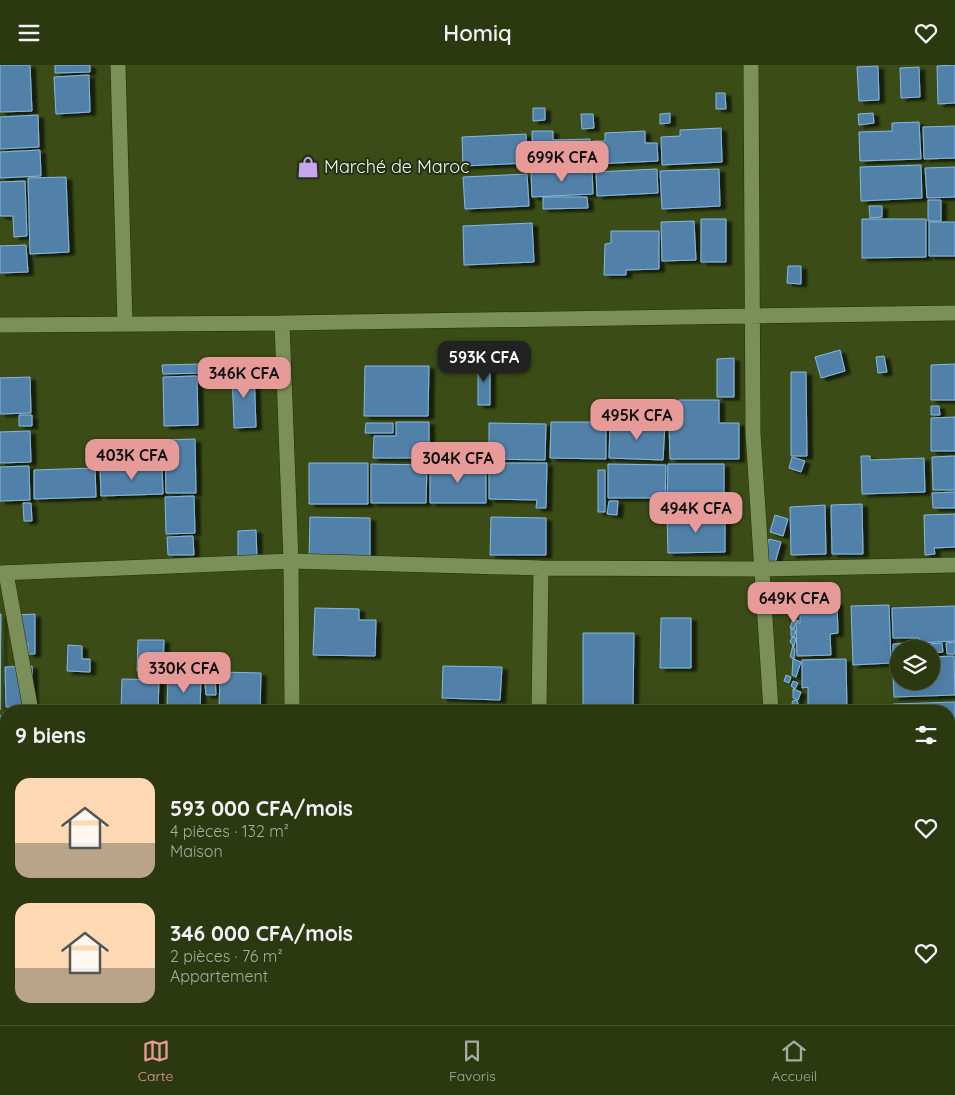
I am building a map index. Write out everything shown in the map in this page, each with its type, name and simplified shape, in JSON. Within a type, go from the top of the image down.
[{"type":"street","points":[[118,65],[125,324]]},
{"type":"street","points":[[751,65],[753,433],[770,705]]},
{"type":"street","points":[[0,325],[282,323],[955,313]]},
{"type":"street","points":[[282,323],[291,561],[292,705]]},
{"type":"street","points":[[31,705],[3,573],[291,561],[540,568],[761,569],[955,565]]},
{"type":"street","points":[[539,705],[540,568]]},
{"type":"building","points":[[0,65],[30,65],[32,111],[0,112]]},
{"type":"building","points":[[55,65],[90,65],[90,72],[55,73]]},
{"type":"building","points":[[955,65],[955,103],[938,104],[937,66]]},
{"type":"building","points":[[878,66],[879,100],[859,101],[857,67]]},
{"type":"building","points":[[919,67],[920,97],[901,98],[900,68]]},
{"type":"building","points":[[89,75],[90,112],[56,114],[54,77]]},
{"type":"building","points":[[716,93],[725,93],[726,109],[716,109]]},
{"type":"building","points":[[533,108],[545,108],[545,120],[533,121]]},
{"type":"building","points":[[670,113],[670,123],[660,124],[660,114]]},
{"type":"building","points":[[873,113],[874,123],[859,125],[858,114]]},
{"type":"building","points":[[581,114],[593,114],[594,128],[582,129]]},
{"type":"building","points":[[38,115],[39,147],[0,149],[0,117]]},
{"type":"building","points":[[919,122],[921,159],[860,161],[859,132],[892,131],[892,123]]},
{"type":"building","points":[[955,126],[955,158],[924,159],[923,127]]},
{"type":"building","points":[[721,128],[722,162],[662,165],[661,137],[680,136],[680,130]]},
{"type":"building","points":[[532,131],[553,131],[553,140],[590,139],[591,163],[533,165]]},
{"type":"building","points":[[645,131],[645,143],[657,143],[658,161],[594,164],[593,141],[605,141],[605,133]]},
{"type":"building","points":[[526,134],[527,163],[463,166],[462,137]]},
{"type":"building","points":[[40,150],[41,176],[0,178],[0,152]]},
{"type":"building","points":[[921,165],[922,198],[861,201],[860,167]]},
{"type":"building","points":[[955,167],[955,197],[927,198],[925,168]]},
{"type":"building","points":[[592,169],[593,194],[532,197],[531,172]]},
{"type":"building","points":[[657,169],[658,193],[597,196],[596,172]]},
{"type":"building","points":[[719,169],[720,206],[662,209],[660,171]]},
{"type":"building","points":[[527,174],[529,206],[465,209],[463,177]]},
{"type":"building","points":[[66,177],[69,252],[30,254],[28,178]]},
{"type":"building","points":[[25,181],[27,236],[14,237],[13,216],[0,216],[0,182]]},
{"type":"building","points":[[543,197],[587,197],[588,208],[543,209]]},
{"type":"building","points":[[928,200],[941,200],[941,221],[928,221]]},
{"type":"building","points":[[869,206],[882,206],[882,217],[870,218]]},
{"type":"building","points":[[701,219],[726,219],[726,262],[701,262]]},
{"type":"building","points":[[862,219],[926,219],[926,257],[862,258]]},
{"type":"building","points":[[694,221],[696,260],[662,261],[661,222]]},
{"type":"building","points":[[929,222],[955,222],[955,256],[929,256]]},
{"type":"building","points":[[532,223],[534,262],[464,265],[463,226]]},
{"type":"building","points":[[611,231],[659,231],[659,269],[626,270],[626,275],[604,275],[605,244],[611,243]]},
{"type":"building","points":[[26,245],[28,272],[0,273],[0,246]]},
{"type":"building","points":[[788,266],[801,266],[801,284],[787,283]]},
{"type":"building","points":[[840,350],[845,371],[821,378],[815,357]]},
{"type":"building","points":[[884,356],[887,372],[878,373],[876,357]]},
{"type":"building","points":[[734,358],[734,397],[717,397],[717,359]]},
{"type":"building","points":[[478,362],[490,362],[490,405],[478,405]]},
{"type":"building","points":[[200,364],[201,373],[163,374],[162,365]]},
{"type":"building","points":[[955,364],[955,400],[931,400],[931,365]]},
{"type":"building","points":[[365,366],[429,366],[428,416],[364,416]]},
{"type":"building","points":[[254,369],[256,427],[234,428],[232,370]]},
{"type":"building","points":[[791,372],[806,372],[807,456],[791,456]]},
{"type":"building","points":[[197,376],[198,425],[164,426],[163,377]]},
{"type":"building","points":[[30,377],[31,413],[0,414],[0,378]]},
{"type":"building","points":[[679,400],[719,400],[719,423],[739,423],[739,459],[670,459],[669,423],[679,423]]},
{"type":"building","points":[[655,403],[671,404],[670,422],[653,420]]},
{"type":"building","points":[[931,406],[939,406],[940,415],[931,415]]},
{"type":"building","points":[[19,415],[32,415],[32,426],[19,426]]},
{"type":"building","points":[[955,417],[955,451],[931,451],[931,418]]},
{"type":"building","points":[[396,422],[429,422],[429,458],[373,458],[374,436],[396,436]]},
{"type":"building","points":[[551,422],[606,422],[606,459],[550,458]]},
{"type":"building","points":[[610,422],[665,424],[663,460],[609,458]]},
{"type":"building","points":[[366,423],[393,423],[393,433],[365,433]]},
{"type":"building","points":[[489,423],[546,424],[545,460],[489,459]]},
{"type":"building","points":[[30,431],[31,462],[0,463],[0,432]]},
{"type":"building","points":[[195,439],[196,493],[166,493],[165,440]]},
{"type":"building","points":[[861,456],[870,456],[870,460],[924,458],[925,492],[862,494]]},
{"type":"building","points":[[955,456],[955,490],[933,490],[932,457]]},
{"type":"building","points":[[792,457],[805,461],[801,472],[789,468]]},
{"type":"building","points":[[309,463],[368,463],[368,504],[309,504]]},
{"type":"building","points":[[489,463],[547,463],[546,508],[536,508],[537,500],[489,499]]},
{"type":"building","points":[[371,464],[427,465],[426,503],[371,503]]},
{"type":"building","points":[[430,464],[486,465],[486,503],[430,503]]},
{"type":"building","points":[[608,464],[666,465],[665,498],[608,498]]},
{"type":"building","points":[[668,464],[724,464],[724,498],[667,497]]},
{"type":"building","points":[[162,465],[163,494],[101,496],[100,467]]},
{"type":"building","points":[[29,466],[30,500],[0,501],[0,467]]},
{"type":"building","points":[[95,468],[96,497],[34,499],[34,470]]},
{"type":"building","points":[[598,470],[605,470],[605,512],[598,512]]},
{"type":"building","points":[[955,492],[955,508],[933,508],[932,493]]},
{"type":"building","points":[[194,496],[195,533],[166,534],[165,497]]},
{"type":"building","points":[[654,499],[664,500],[662,513],[652,512]]},
{"type":"building","points":[[668,500],[678,500],[678,509],[669,510]]},
{"type":"building","points":[[609,501],[618,501],[617,515],[607,514]]},
{"type":"building","points":[[23,503],[31,503],[32,521],[24,521]]},
{"type":"building","points":[[862,504],[863,554],[832,554],[831,505]]},
{"type":"building","points":[[825,505],[826,554],[791,555],[790,507]]},
{"type":"building","points":[[955,514],[955,547],[934,548],[935,554],[925,555],[924,515]]},
{"type":"building","points":[[725,515],[725,552],[668,553],[667,516]]},
{"type":"building","points":[[775,515],[788,519],[783,536],[770,532]]},
{"type":"building","points":[[310,517],[370,518],[370,559],[309,558]]},
{"type":"building","points":[[491,517],[546,518],[546,555],[490,555]]},
{"type":"building","points":[[256,530],[257,559],[238,559],[238,531]]},
{"type":"building","points":[[193,536],[194,555],[168,555],[167,537]]},
{"type":"building","points":[[769,539],[781,542],[775,563],[763,560]]},
{"type":"building","points":[[837,602],[838,633],[830,634],[831,655],[797,656],[796,623],[800,623],[800,603]]},
{"type":"building","points":[[889,605],[890,663],[853,665],[851,606]]},
{"type":"building","points":[[955,606],[955,641],[940,642],[940,640],[919,640],[919,638],[893,638],[892,608]]},
{"type":"building","points":[[315,608],[359,609],[359,620],[376,620],[375,656],[313,655]]},
{"type":"building","points":[[0,614],[1,614],[0,705]]},
{"type":"building","points":[[35,614],[35,654],[28,654],[28,643],[22,643],[15,615]]},
{"type":"building","points":[[661,618],[691,618],[691,668],[660,668]]},
{"type":"building","points":[[793,619],[799,621],[796,622],[794,629],[790,628]]},
{"type":"building","points":[[791,628],[796,631],[794,637],[791,636]]},
{"type":"building","points":[[583,633],[634,633],[633,705],[583,705]]},
{"type":"building","points":[[792,637],[796,638],[794,646],[790,642]]},
{"type":"building","points":[[138,640],[164,640],[163,671],[137,671]]},
{"type":"building","points":[[955,642],[955,654],[947,654],[946,643]]},
{"type":"building","points":[[940,643],[942,643],[943,652],[940,652]]},
{"type":"building","points":[[68,645],[82,646],[82,659],[90,659],[90,672],[67,671]]},
{"type":"building","points":[[793,645],[795,650],[794,659],[790,657]]},
{"type":"building","points":[[954,656],[955,695],[894,697],[894,690],[940,690],[940,657]]},
{"type":"building","points":[[793,659],[801,662],[796,677],[792,675]]},
{"type":"building","points":[[846,659],[847,705],[808,705],[808,687],[802,688],[802,660]]},
{"type":"building","points":[[32,666],[33,705],[6,705],[5,667]]},
{"type":"building","points":[[443,666],[502,667],[500,700],[442,698]]},
{"type":"building","points":[[220,672],[261,673],[260,705],[219,705]]},
{"type":"building","points":[[204,674],[215,674],[216,695],[206,695]]},
{"type":"building","points":[[786,675],[791,677],[789,683],[784,681]]},
{"type":"building","points":[[168,677],[201,678],[200,705],[167,705]]},
{"type":"building","points":[[122,679],[159,680],[158,705],[121,705]]},
{"type":"building","points":[[793,681],[798,683],[795,689],[791,686]]},
{"type":"building","points":[[793,689],[801,692],[798,700],[793,698]]},
{"type":"building","points":[[793,701],[797,701],[797,705],[793,705]]},
{"type":"building","points":[[955,702],[955,705],[893,704]]},
{"type":"place","name":"Marché de Maroc","points":[[308,167]]}]
